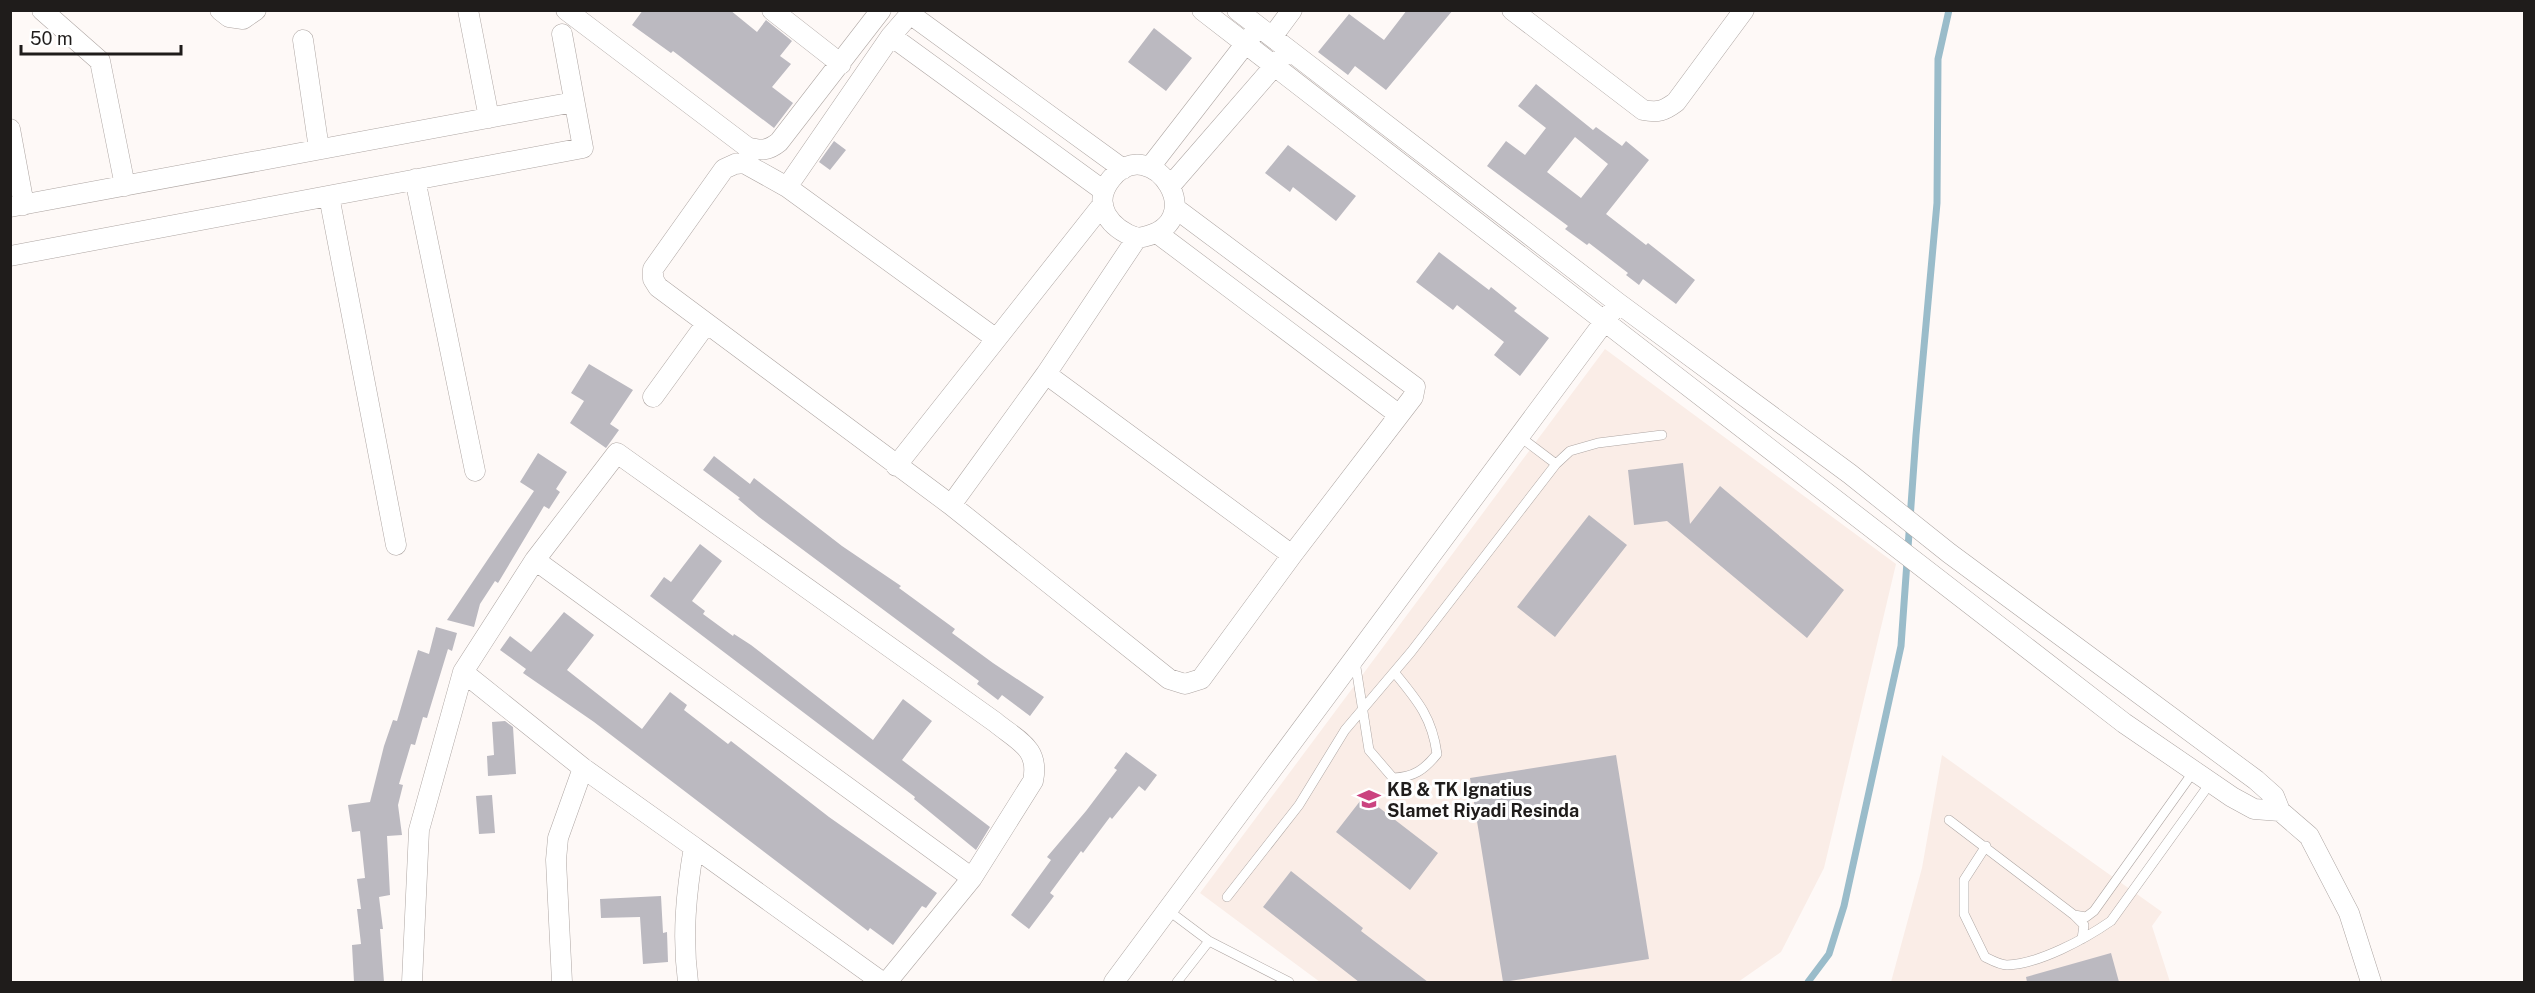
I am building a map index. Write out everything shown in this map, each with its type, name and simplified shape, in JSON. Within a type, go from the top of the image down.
[{"type":"street","points":[[42,10],[100,61],[125,186]]},
{"type":"street","points":[[220,10],[229,17],[243,19],[256,10]]},
{"type":"street","points":[[468,10],[489,118]]},
{"type":"street","points":[[566,10],[747,147],[760,150],[770,150],[779,142],[881,10]]},
{"type":"street","points":[[772,10],[841,64]]},
{"type":"street","points":[[1202,10],[2124,723],[2202,777],[2254,808],[2280,811]]},
{"type":"street","points":[[1237,10],[1618,303],[1850,474],[1949,553],[2256,780],[2274,796],[2280,811],[2309,836],[2349,913],[2371,982]]},
{"type":"street","points":[[1150,167],[1246,43],[1292,10]]},
{"type":"street","points":[[1512,10],[1643,111],[1656,112],[1665,111],[1676,102],[1744,10]]},
{"type":"street","points":[[787,187],[891,36],[907,16],[912,15],[1123,169]]},
{"type":"street","points":[[10,256],[582,147],[562,34]]},
{"type":"street","points":[[891,36],[1104,197],[1113,226],[1137,238],[1157,233],[1168,222],[1174,208],[1171,185],[1166,177],[1150,167],[1136,165],[1123,169],[1111,178],[1104,197],[896,466]]},
{"type":"street","points":[[303,40],[319,149]]},
{"type":"street","points":[[1171,185],[1289,49]]},
{"type":"street","points":[[10,129],[17,206],[574,102]]},
{"type":"street","points":[[995,338],[787,187],[744,163],[735,164],[724,170],[653,269],[652,279],[657,287],[951,505],[1169,679],[1185,684],[1201,679],[1413,397],[1415,387],[1174,208]]},
{"type":"street","points":[[415,179],[475,471]]},
{"type":"street","points":[[329,196],[396,545]]},
{"type":"street","points":[[1157,233],[1398,414]]},
{"type":"street","points":[[951,505],[1046,374],[1137,238]]},
{"type":"street","points":[[1114,982],[1618,303]]},
{"type":"street","points":[[653,397],[706,324]]},
{"type":"street","points":[[1046,374],[1292,555]]},
{"type":"street","points":[[412,982],[419,830],[463,672],[535,560],[617,453],[985,715],[1029,750],[1036,764],[1033,781],[972,878],[885,982],[583,768],[463,672]]},
{"type":"street","points":[[535,560],[972,878]]},
{"type":"street","points":[[562,982],[556,860],[558,838],[583,768]]},
{"type":"street","points":[[688,982],[684,949],[686,896],[694,847]]},
{"type":"lane","points":[[1227,897],[1299,805],[1345,730],[1394,672],[1556,464],[1570,451],[1598,443],[1662,435]]},
{"type":"lane","points":[[1519,436],[1556,464]]},
{"type":"lane","points":[[1354,656],[1369,750],[1393,778],[1411,777],[1427,766],[1437,754],[1435,736],[1424,708],[1394,672]]},
{"type":"lane","points":[[2074,915],[2086,917],[2094,911],[2202,777]]},
{"type":"lane","points":[[1986,846],[1964,880],[1964,914],[1985,957],[2005,965],[2026,961],[2082,939],[2111,921],[2202,777]]},
{"type":"lane","points":[[1949,820],[2074,915],[2084,925],[2082,939]]},
{"type":"lane","points":[[1169,910],[1209,941],[1289,982]]},
{"type":"lane","points":[[1177,982],[1209,941]]},
{"type":"shaded area","points":[[1605,349],[1896,564],[1824,868],[1781,952],[1738,982],[1320,982],[1200,893]]},
{"type":"shaded area","points":[[1942,755],[2162,912],[2152,926],[2170,982],[1891,982],[1922,868]]},
{"type":"building","points":[[643,10],[730,10],[757,32],[766,20],[792,41],[780,56],[791,64],[772,87],[793,103],[774,128],[673,51],[671,53],[632,25]]},
{"type":"building","points":[[1407,10],[1453,10],[1386,90],[1355,66],[1348,75],[1318,52],[1349,14],[1384,40]]},
{"type":"building","points":[[1154,28],[1192,58],[1166,91],[1128,62]]},
{"type":"building","points":[[1536,84],[1593,130],[1596,127],[1622,146],[1626,141],[1649,160],[1606,214],[1695,280],[1676,304],[1643,279],[1639,285],[1626,275],[1628,273],[1589,243],[1587,245],[1565,229],[1568,226],[1487,166],[1506,141],[1525,155],[1546,128],[1518,106]],"holes":[[[1575,137],[1608,164],[1581,198],[1547,172]]]},
{"type":"building","points":[[834,141],[846,150],[830,170],[819,162]]},
{"type":"building","points":[[1288,145],[1356,196],[1336,221],[1293,187],[1290,192],[1265,173]]},
{"type":"building","points":[[1439,252],[1489,290],[1491,287],[1517,308],[1514,311],[1549,338],[1520,376],[1494,355],[1504,342],[1457,305],[1453,310],[1416,282]]},
{"type":"building","points":[[589,364],[633,390],[610,424],[619,430],[606,448],[570,423],[584,401],[571,393]]},
{"type":"building","points":[[538,453],[567,472],[556,489],[560,492],[549,509],[544,506],[498,583],[495,581],[480,604],[474,627],[447,620],[534,491],[520,482]]},
{"type":"building","points":[[714,456],[750,484],[754,478],[842,546],[901,586],[899,588],[955,629],[952,633],[1044,697],[1030,716],[1002,695],[998,700],[977,684],[979,681],[759,517],[738,499],[740,498],[703,470]]},
{"type":"building","points":[[1683,463],[1690,524],[1720,486],[1844,590],[1807,638],[1667,521],[1634,525],[1628,470]]},
{"type":"building","points":[[1589,515],[1627,545],[1555,637],[1517,607]]},
{"type":"building","points":[[700,544],[722,561],[692,601],[705,611],[703,614],[733,636],[734,634],[751,645],[873,740],[903,699],[932,721],[902,760],[990,827],[976,850],[914,799],[915,797],[650,596],[664,577],[671,582]]},
{"type":"building","points":[[564,612],[594,635],[567,670],[642,729],[670,692],[687,705],[684,710],[728,744],[731,741],[829,817],[937,893],[926,908],[922,906],[893,945],[870,928],[868,931],[594,722],[523,673],[526,669],[500,650],[510,636],[531,652]]},
{"type":"building","points":[[436,627],[457,633],[452,651],[448,649],[427,718],[423,717],[415,745],[411,744],[399,784],[403,785],[398,805],[402,835],[387,836],[390,895],[379,897],[383,929],[380,929],[384,982],[354,982],[352,945],[361,944],[357,909],[361,909],[357,879],[365,878],[360,831],[352,832],[348,805],[370,802],[384,746],[393,720],[397,721],[418,650],[429,654]]},
{"type":"building","points":[[505,721],[513,727],[516,774],[488,776],[487,756],[494,755],[492,722]]},
{"type":"building","points":[[1126,752],[1157,775],[1145,791],[1139,786],[1112,819],[1110,817],[1083,853],[1081,851],[1050,893],[1054,896],[1029,929],[1011,915],[1051,860],[1047,857],[1117,770],[1114,768]]},
{"type":"building","points":[[1616,755],[1649,959],[1503,982],[1470,778]]},
{"type":"building","points":[[492,795],[495,833],[479,834],[476,796]]},
{"type":"building","points":[[1364,796],[1438,853],[1410,890],[1336,832]]},
{"type":"building","points":[[1291,871],[1363,928],[1361,931],[1428,982],[1359,982],[1263,907]]},
{"type":"building","points":[[661,896],[663,933],[667,932],[668,962],[643,964],[640,917],[601,918],[600,899]]},
{"type":"building","points":[[2111,953],[2119,982],[2027,982],[2026,977]]},
{"type":"waterway","points":[[1808,982],[1829,954],[1844,906],[1901,646],[1916,435],[1937,203],[1938,59],[1949,10]]},
{"type":"place","name":"KB & TK Ignatius Slamet Riyadi Resinda","points":[[1369,799]]}]
